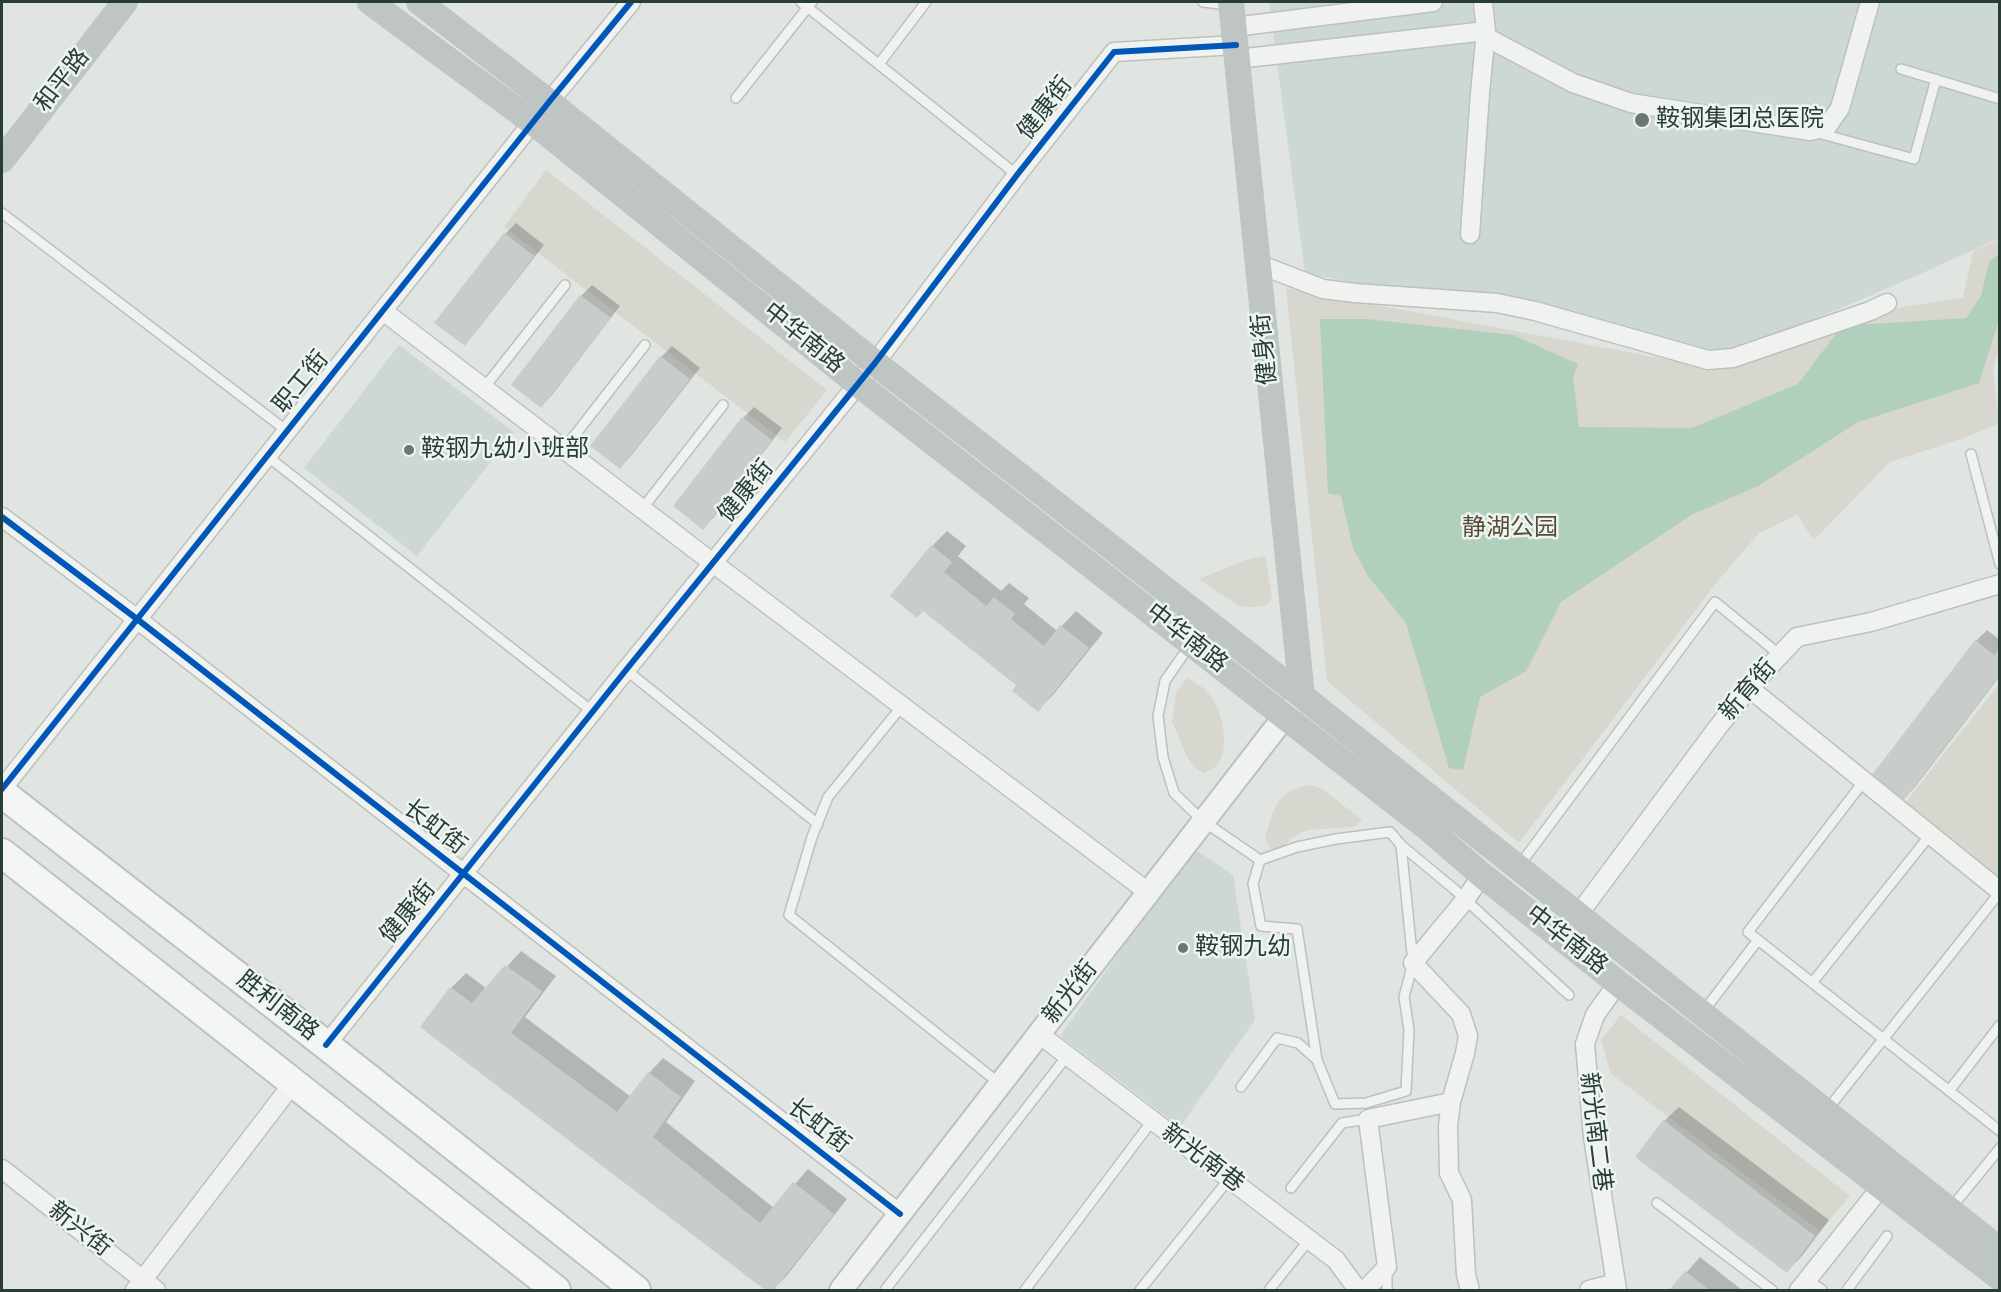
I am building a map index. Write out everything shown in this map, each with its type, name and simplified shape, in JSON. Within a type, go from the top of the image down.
[{"type":"main road","name":"和平路","points":[[2,160],[125,2]]},
{"type":"main road","name":"中华南路","points":[[370,2],[534,123],[858,384],[1425,825],[1482,875],[1618,983],[2000,1278]]},
{"type":"main road","name":"中华南路","points":[[419,2],[549,102],[875,363],[1242,648],[2000,1250]]},
{"type":"main road","name":"健身街","points":[[1234,28],[1302,696]]},
{"type":"main road","name":"胜利南路","points":[[2,791],[636,1290]]},
{"type":"main road","name":"胜利南路","points":[[2,853],[556,1290]]},
{"type":"street","name":"职工街","points":[[2,791],[287,430],[631,2]]},
{"type":"street","points":[[1234,28],[1403,3],[1433,2]]},
{"type":"street","points":[[1470,234],[1486,34],[1483,2]]},
{"type":"street","points":[[1234,28],[1486,34],[1573,83],[1631,103],[1810,131],[1827,127],[1840,108],[1870,2]]},
{"type":"street","name":"健康街","points":[[326,1045],[875,363],[1017,175],[1114,52],[1234,28]]},
{"type":"street","points":[[1258,264],[1323,289],[1497,303],[1535,311],[1708,360],[1733,358],[1870,311],[1887,303]]},
{"type":"street","points":[[383,311],[1148,892]]},
{"type":"street","name":"长虹街","points":[[2,518],[137,619],[900,1214]]},
{"type":"street","name":"新育街","points":[[1578,915],[1749,688],[1797,637],[1871,622],[2000,585]]},
{"type":"street","points":[[1749,688],[2000,892]]},
{"type":"street","name":"新光街","points":[[841,1290],[1302,696]]},
{"type":"street","points":[[1470,1290],[1466,1275],[1462,1200],[1449,1173],[1448,1126],[1451,1102],[1468,1036],[1461,1014],[1413,963],[1465,900],[1482,875]]},
{"type":"street","name":"新光南二巷","points":[[1617,1287],[1593,1137],[1585,1044],[1595,1015],[1618,983]]},
{"type":"street","name":"新光南巷","points":[[1038,1034],[1336,1260],[1358,1290]]},
{"type":"street","points":[[145,1287],[293,1083]]},
{"type":"street","points":[[1365,1290],[1387,1267],[1368,1119],[1451,1102]]},
{"type":"street","name":"新兴街","points":[[2,1169],[145,1287]]},
{"type":"street","points":[[1810,1287],[1881,1187]]},
{"type":"street","points":[[1589,1290],[1617,1287]]},
{"type":"lane","points":[[879,64],[926,2]]},
{"type":"lane","points":[[1203,2],[1234,28]]},
{"type":"lane","points":[[736,98],[807,3],[1017,175]]},
{"type":"lane","points":[[1901,69],[2000,99]]},
{"type":"lane","points":[[1810,131],[1914,159],[1936,79]]},
{"type":"lane","points":[[2,213],[287,430]]},
{"type":"lane","points":[[484,388],[566,285]]},
{"type":"lane","points":[[564,449],[645,345]]},
{"type":"lane","points":[[642,509],[723,405]]},
{"type":"lane","points":[[1971,454],[2000,564]]},
{"type":"lane","points":[[267,456],[593,712]]},
{"type":"lane","points":[[1518,867],[1715,603],[1780,655]]},
{"type":"lane","points":[[1191,643],[1165,681],[1158,716],[1163,756],[1174,793],[1203,821],[1260,860]]},
{"type":"lane","points":[[626,670],[818,824]]},
{"type":"lane","points":[[902,706],[828,796],[789,915],[1000,1084]]},
{"type":"lane","points":[[1864,781],[1748,932],[2000,1131]]},
{"type":"lane","points":[[1260,860],[1297,847],[1390,831],[1401,845],[1569,995]]},
{"type":"lane","points":[[1812,983],[1930,835]]},
{"type":"lane","points":[[1260,860],[1253,884],[1261,926],[1297,928],[1317,1060],[1335,1104],[1366,1103],[1406,1091],[1409,1030],[1404,997],[1413,963],[1401,845]]},
{"type":"lane","points":[[1826,1112],[2000,892]]},
{"type":"lane","points":[[1702,1014],[1758,940]]},
{"type":"lane","points":[[1948,1091],[2000,1025]]},
{"type":"lane","points":[[1241,1087],[1277,1038],[1298,1043],[1317,1060]]},
{"type":"lane","points":[[885,1290],[1067,1056]]},
{"type":"lane","points":[[1291,1188],[1342,1123],[1368,1119]]},
{"type":"lane","points":[[1025,1290],[1152,1121]]},
{"type":"lane","points":[[1950,1210],[2000,1148]]},
{"type":"lane","points":[[1140,1290],[1229,1179]]},
{"type":"lane","points":[[1657,1203],[1772,1290]]},
{"type":"lane","points":[[1847,1290],[1887,1236]]},
{"type":"lane","points":[[1269,1290],[1309,1240]]},
{"type":"lane","points":[[1387,1267],[1387,1290]]},
{"type":"shaded area","name":"鞍钢集团总医院","points":[[1269,2],[1999,2],[1999,238],[1726,357],[1305,273]]},
{"type":"shaded area","points":[[1999,254],[1999,320],[1979,383],[1858,422],[1758,486],[1691,515],[1561,602],[1526,671],[1480,697],[1463,770],[1449,768],[1406,623],[1368,576],[1353,548],[1341,496],[1328,493],[1320,319],[1366,319],[1513,335],[1578,364],[1573,377],[1579,427],[1692,428],[1798,384],[1842,326],[1966,318],[1981,296],[1989,262]]},
{"type":"shaded area","name":"鞍钢九幼小班部","points":[[399,345],[514,432],[417,556],[304,468]]},
{"type":"shaded area","name":"鞍钢九幼","points":[[1193,848],[1233,875],[1255,1020],[1180,1127],[1060,1036]]},
{"type":"green space","points":[[546,170],[827,390],[785,442],[504,227]]},
{"type":"green space","name":"静湖公园","points":[[1999,239],[1999,347],[1993,370],[1999,423],[1964,438],[1890,462],[1814,540],[1797,515],[1759,533],[1716,583],[1519,843],[1327,681],[1286,288],[1723,370],[1816,334],[1902,307],[1963,298],[1973,251]]},
{"type":"green space","points":[[1265,556],[1272,598],[1267,605],[1239,606],[1199,579],[1246,560]]},
{"type":"green space","points":[[1187,678],[1201,686],[1212,698],[1222,721],[1224,747],[1222,755],[1215,767],[1204,773],[1188,759],[1172,722],[1176,693]]},
{"type":"green space","points":[[1999,684],[1999,878],[1904,804]]},
{"type":"green space","points":[[1311,785],[1321,788],[1362,820],[1355,827],[1307,830],[1292,838],[1278,851],[1271,850],[1265,838],[1278,802],[1290,791]]},
{"type":"green space","points":[[1621,1015],[1850,1196],[1820,1231],[1611,1074],[1601,1040]]},
{"type":"building","points":[[504,233],[534,256],[465,346],[434,323]]},
{"type":"building","points":[[580,295],[611,318],[541,408],[511,385]]},
{"type":"building","points":[[660,356],[690,379],[620,469],[590,446]]},
{"type":"building","points":[[742,417],[772,440],[703,530],[673,506]]},
{"type":"building","points":[[931,545],[952,562],[944,572],[986,606],[994,597],[1015,614],[1011,619],[1044,646],[1060,625],[1089,648],[1038,712],[1012,691],[1016,685],[923,611],[917,618],[890,596]]},
{"type":"building","points":[[1975,640],[1994,655],[2000,648],[2000,675],[1904,800],[1872,775]]},
{"type":"building","points":[[505,965],[542,991],[511,1033],[617,1112],[648,1072],[681,1097],[653,1137],[760,1223],[793,1182],[834,1214],[774,1290],[765,1290],[420,1027],[450,987],[472,1003]]},
{"type":"building","points":[[1663,1120],[1815,1236],[1787,1273],[1635,1157]]},
{"type":"building","points":[[1685,1271],[1709,1290],[1669,1290]]},
{"type":"cycle path","points":[[2,789],[631,2]]},
{"type":"cycle path","points":[[326,1045],[875,363],[1017,175],[1114,52],[1236,45]]},
{"type":"cycle path","points":[[2,517],[137,619],[900,1214]]},
{"type":"place","name":"鞍钢集团总医院","points":[[1642,120]]},
{"type":"place","name":"鞍钢九幼小班部","points":[[409,450]]},
{"type":"place","name":"鞍钢九幼","points":[[1183,948]]}]
